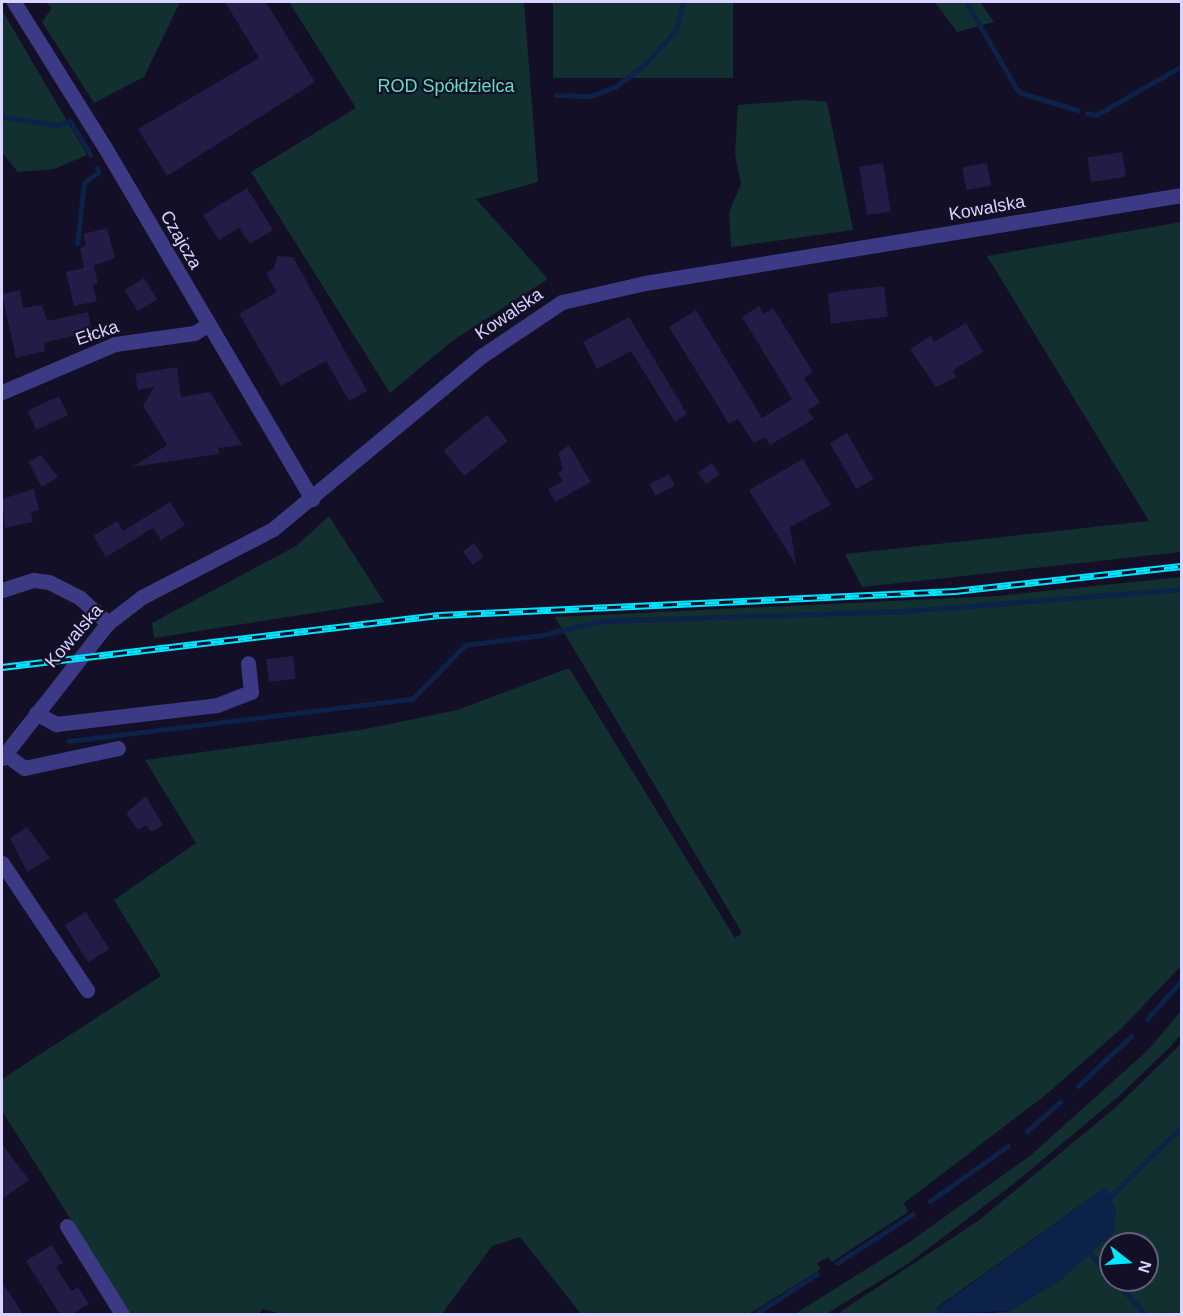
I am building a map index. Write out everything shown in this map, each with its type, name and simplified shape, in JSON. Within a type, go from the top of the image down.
[{"type":"street","name":"Czajcza","points":[[14,2],[312,499]]},
{"type":"street","name":"Kowalska","points":[[3,756],[108,623],[142,597],[268,533],[312,499],[480,357],[562,302],[637,284],[1182,195]]},
{"type":"street","name":"Ełcka","points":[[2,392],[115,344],[194,333],[208,325]]},
{"type":"street","points":[[2,590],[33,580],[48,582],[80,598],[108,623]]},
{"type":"street","points":[[36,714],[56,724],[217,705],[251,692],[248,663]]},
{"type":"street","points":[[3,756],[24,768],[118,748]]},
{"type":"street","points":[[2,863],[87,990]]},
{"type":"street","points":[[67,1226],[122,1314]]},
{"type":"green space","points":[[45,2],[180,2],[144,77],[94,103],[42,22],[52,8]]},
{"type":"green space","name":"ROD Spółdzielca","points":[[289,2],[524,2],[538,182],[476,199],[548,279],[452,341],[390,393],[251,172],[356,108]]},
{"type":"green space","points":[[553,2],[733,2],[733,78],[553,78]]},
{"type":"green space","points":[[935,2],[980,2],[994,22],[957,32]]},
{"type":"green space","points":[[2,10],[87,155],[54,169],[18,172],[2,153]]},
{"type":"green space","points":[[805,100],[827,102],[853,230],[731,247],[729,212],[741,184],[735,155],[738,105]]},
{"type":"green space","points":[[1181,222],[1181,552],[862,587],[845,554],[1149,521],[987,256]]},
{"type":"green space","points":[[329,516],[384,602],[154,638],[152,623],[296,546]]},
{"type":"green space","points":[[1181,577],[1181,966],[1121,1029],[1043,1097],[904,1203],[908,1212],[832,1262],[828,1257],[817,1263],[821,1269],[749,1314],[581,1314],[520,1237],[492,1246],[442,1314],[282,1314],[262,1309],[259,1314],[131,1314],[2,1111],[2,1079],[161,976],[114,900],[196,843],[145,760],[366,729],[457,710],[569,668],[735,938],[742,933],[555,617],[997,596]]},
{"type":"green space","points":[[1181,1011],[1181,1034],[1171,1046],[1118,1097],[1012,1185],[909,1263],[826,1314],[795,1314],[911,1241],[1031,1155],[1148,1050]]},
{"type":"green space","points":[[1181,1044],[1181,1314],[985,1314],[1010,1311],[1063,1278],[1106,1187],[936,1308],[939,1314],[837,1314],[978,1221],[1115,1108]]},
{"type":"water","points":[[1106,1187],[1116,1209],[1114,1232],[1099,1232],[1099,1246],[1063,1278],[1010,1311],[939,1314],[936,1309]]},
{"type":"building","points":[[225,2],[266,2],[315,82],[167,176],[138,129],[259,58]]},
{"type":"building","points":[[1122,152],[1126,177],[1091,182],[1087,157]]},
{"type":"building","points":[[883,163],[891,211],[867,215],[859,167]]},
{"type":"building","points":[[987,163],[991,186],[966,190],[962,167]]},
{"type":"building","points":[[247,188],[273,230],[250,244],[239,228],[219,240],[203,215]]},
{"type":"building","points":[[107,228],[115,258],[90,267],[94,266],[98,284],[93,285],[97,301],[74,306],[66,272],[84,268],[80,248],[86,245],[83,234]]},
{"type":"building","points":[[278,256],[293,257],[367,391],[349,401],[326,361],[281,386],[239,314],[277,292],[266,273],[273,269]]},
{"type":"building","points":[[144,278],[157,299],[138,311],[124,290]]},
{"type":"building","points":[[884,286],[888,317],[831,324],[827,293]]},
{"type":"building","points":[[20,290],[23,308],[42,305],[47,321],[88,312],[92,332],[51,341],[44,344],[45,351],[16,358],[2,294]]},
{"type":"building","points":[[759,306],[764,314],[773,308],[813,372],[804,378],[820,403],[808,410],[814,419],[770,445],[765,437],[754,443],[738,419],[729,424],[669,327],[696,310],[762,418],[792,399],[742,317]]},
{"type":"building","points":[[629,317],[687,414],[675,422],[631,351],[597,369],[583,342]]},
{"type":"building","points":[[966,323],[983,352],[953,370],[956,377],[936,387],[910,349],[931,336],[934,342]]},
{"type":"building","points":[[177,367],[181,397],[210,392],[242,445],[218,448],[219,454],[132,467],[167,445],[143,406],[154,387],[138,390],[135,374]]},
{"type":"building","points":[[59,396],[68,415],[36,430],[27,411]]},
{"type":"building","points":[[487,415],[508,441],[464,476],[443,450]]},
{"type":"building","points":[[847,433],[874,479],[856,489],[830,443]]},
{"type":"building","points":[[569,445],[591,482],[555,502],[548,489],[563,481],[558,474],[563,469],[558,453]]},
{"type":"building","points":[[41,455],[58,477],[42,487],[28,462]]},
{"type":"building","points":[[803,459],[831,505],[790,527],[796,565],[749,490]]},
{"type":"building","points":[[712,463],[720,475],[706,484],[698,473]]},
{"type":"building","points":[[669,474],[675,486],[655,496],[649,484]]},
{"type":"building","points":[[34,489],[39,510],[31,512],[33,522],[5,528],[2,499]]},
{"type":"building","points":[[170,502],[185,525],[161,540],[153,528],[106,557],[93,536],[117,521],[123,531]]},
{"type":"building","points":[[474,543],[484,557],[473,565],[463,551]]},
{"type":"building","points":[[293,656],[296,679],[269,682],[266,659]]},
{"type":"building","points":[[146,796],[163,825],[151,832],[146,825],[138,830],[126,813]]},
{"type":"building","points":[[27,827],[50,858],[27,872],[10,838]]},
{"type":"building","points":[[86,912],[109,949],[88,963],[65,925]]},
{"type":"building","points":[[2,1144],[29,1180],[2,1199]]},
{"type":"building","points":[[52,1245],[63,1263],[56,1267],[71,1291],[78,1287],[89,1304],[73,1314],[60,1314],[26,1261]]},
{"type":"building","points":[[2,1282],[23,1314],[2,1314]]},
{"type":"waterway","points":[[556,95],[591,96],[615,87],[642,67],[676,30],[683,2]]},
{"type":"waterway","points":[[966,2],[1021,93],[1077,110]]},
{"type":"waterway","points":[[1087,113],[1096,115],[1182,66]]},
{"type":"waterway","points":[[2,117],[58,125],[70,121],[90,154]]},
{"type":"waterway","points":[[77,243],[84,183],[98,172],[97,168]]},
{"type":"waterway","points":[[69,741],[412,699],[465,645],[542,635],[601,621],[905,611],[1182,589]]},
{"type":"waterway","points":[[1147,1019],[1182,980]]},
{"type":"waterway","points":[[1078,1086],[1131,1036]]},
{"type":"waterway","points":[[1027,1131],[1060,1102]]},
{"type":"waterway","points":[[1107,1200],[1182,1126]]},
{"type":"waterway","points":[[930,1201],[1008,1146]]},
{"type":"waterway","points":[[837,1263],[913,1214]]},
{"type":"waterway","points":[[1088,1251],[1099,1263]]},
{"type":"waterway","points":[[755,1314],[817,1274]]},
{"type":"waterway","points":[[1125,1292],[1145,1314]]},
{"type":"railway","points":[[2,667],[439,615],[955,591],[1182,566]]}]
